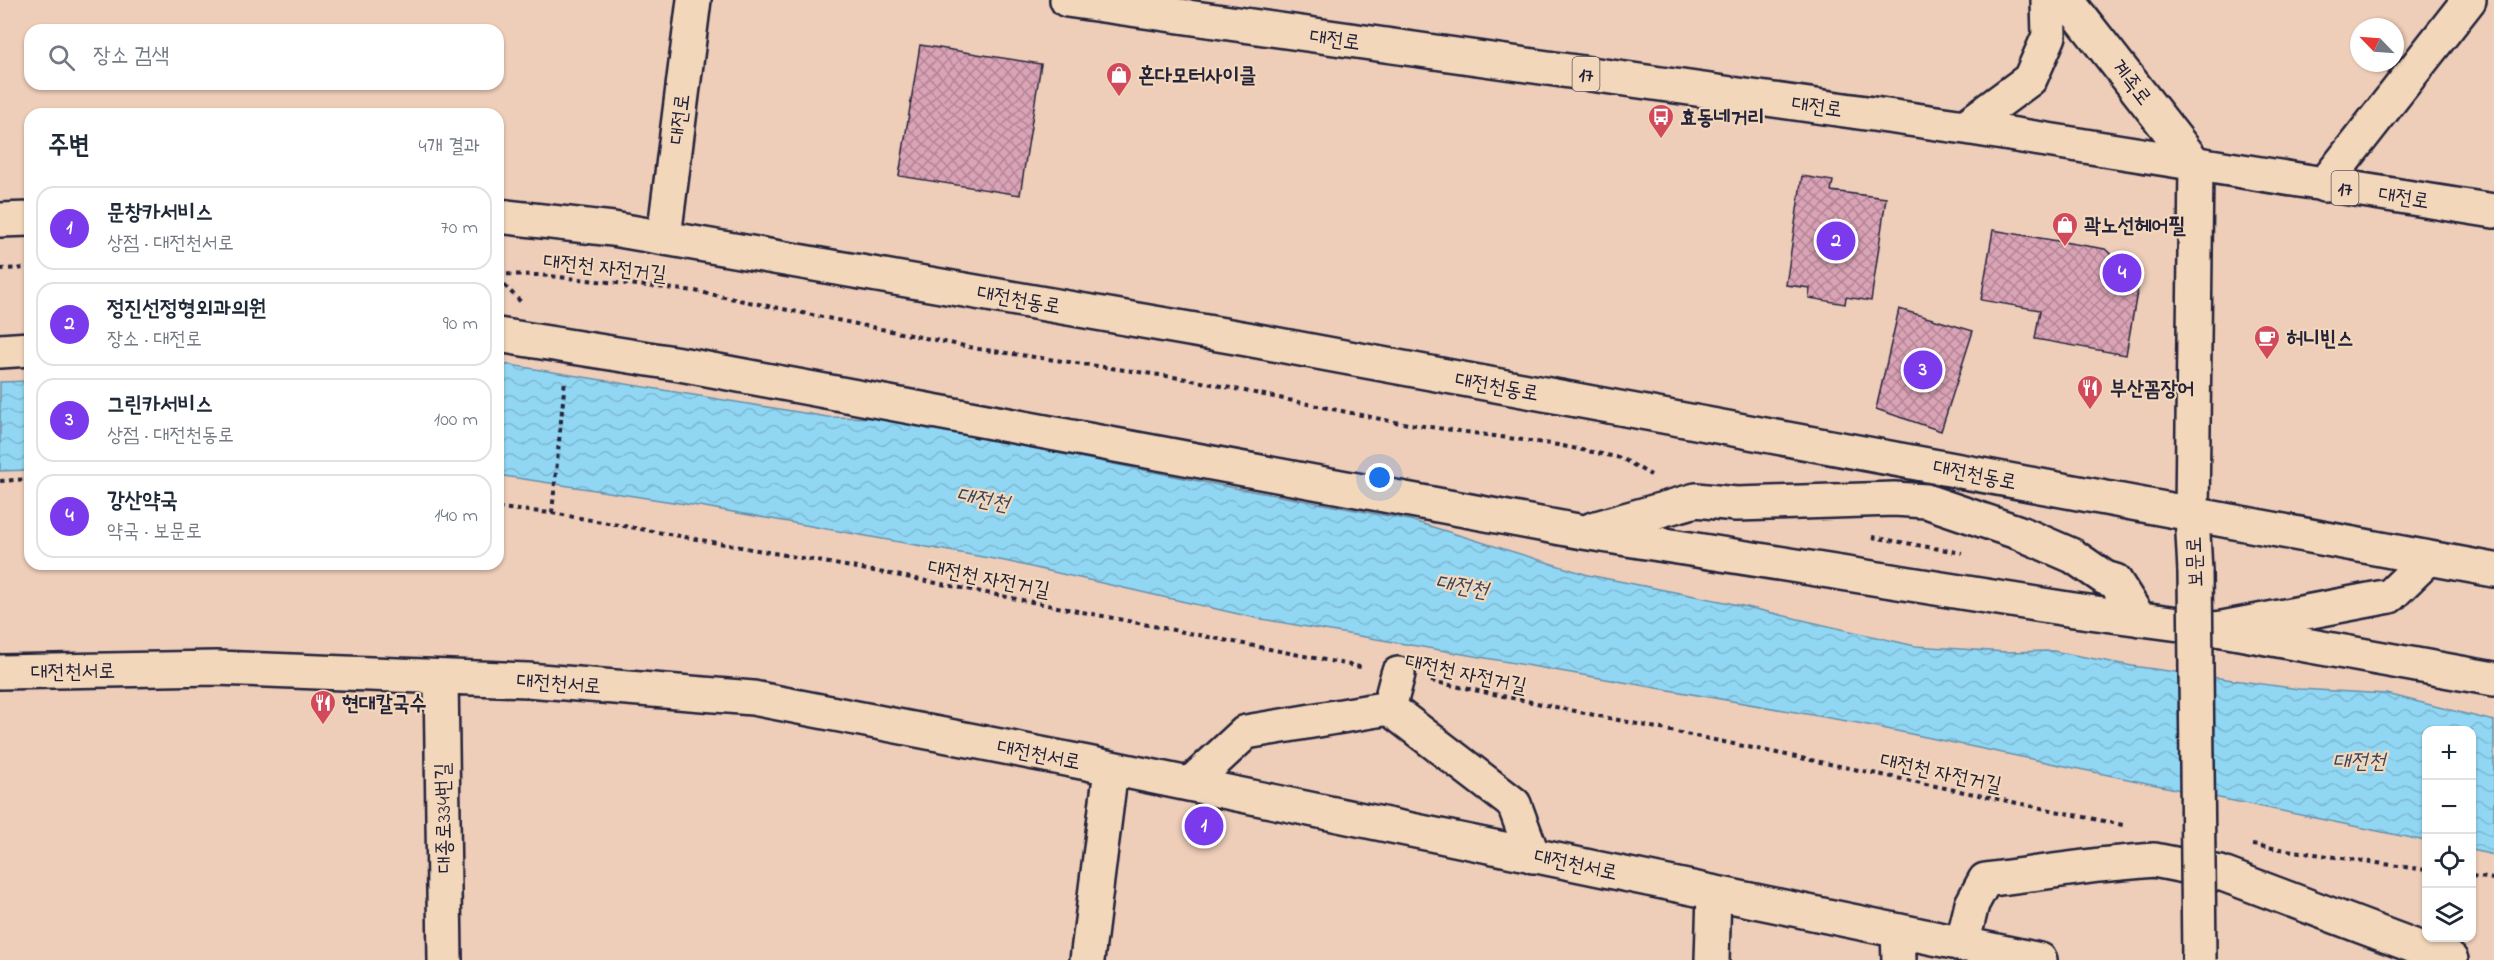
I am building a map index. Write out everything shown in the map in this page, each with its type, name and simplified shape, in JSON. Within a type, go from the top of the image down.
[{"type":"street","name":"대전로","points":[[664,237],[694,0]]},
{"type":"street","name":"대전로","points":[[1067,0],[1211,10],[2494,211]]},
{"type":"street","points":[[1965,127],[2030,79],[2049,36],[2048,0]]},
{"type":"street","name":"계족로","points":[[2067,0],[2196,165]]},
{"type":"street","points":[[2324,185],[2469,0]]},
{"type":"street","name":"보문로","points":[[2196,165],[2192,514],[2199,960]]},
{"type":"street","name":"대전천동로","points":[[504,217],[664,237],[1235,337],[2494,570]]},
{"type":"street","points":[[0,220],[24,219]]},
{"type":"street","points":[[504,336],[680,364],[1583,532],[1814,570],[2217,629],[2494,679]]},
{"type":"street","points":[[0,351],[24,349]]},
{"type":"street","points":[[1926,501],[1932,466]]},
{"type":"street","points":[[1583,532],[1696,500],[1736,504],[1894,499],[1926,501],[2020,533],[2073,556],[2105,578],[2115,581],[2139,619]]},
{"type":"street","points":[[2217,629],[2390,596],[2429,558]]},
{"type":"street","name":"대전천서로","points":[[0,672],[216,668],[527,680],[753,698],[1190,784],[1714,893],[1898,946],[1962,945],[2040,960]]},
{"type":"street","points":[[1389,708],[1398,674]]},
{"type":"street","name":"대종로334번길","points":[[441,677],[445,960]]},
{"type":"street","points":[[1190,784],[1246,732],[1389,708],[1514,804],[1533,856]]},
{"type":"street","name":"대전천서로","points":[[1087,960],[1111,769]]},
{"type":"street","points":[[1962,945],[1972,904],[1985,880],[2099,864],[2154,860],[2220,873],[2451,960]]},
{"type":"street","points":[[1712,960],[1714,893]]},
{"type":"path","points":[[0,269],[24,268]]},
{"type":"path","name":"대전천 자전거길","points":[[504,274],[539,275],[695,291],[979,350],[1187,379],[1395,422],[1558,445],[1620,458],[1696,500]]},
{"type":"path","points":[[552,513],[565,378]]},
{"type":"path","points":[[0,481],[24,480]]},
{"type":"path","name":"대전천 자전거길","points":[[504,509],[552,513],[901,576],[1398,674],[2128,826]]},
{"type":"path","points":[[1869,537],[1973,555]]},
{"type":"path","points":[[2243,843],[2422,869]]},
{"type":"path","points":[[2476,877],[2494,879]]},
{"type":"water","name":"대전천","points":[[504,364],[828,417],[883,418],[1219,485],[1410,520],[1588,575],[1725,602],[1915,646],[2006,652],[2053,651],[2132,666],[2299,689],[2387,694],[2494,721],[2494,855],[2476,851],[2476,726],[2422,726],[2422,840],[1858,723],[1256,618],[1005,561],[705,507],[504,476]]},
{"type":"water","points":[[24,381],[24,470],[0,471],[0,382]]},
{"type":"building","points":[[920,45],[1041,64],[1020,195],[899,176]]},
{"type":"building","points":[[1802,176],[1833,181],[1831,191],[1886,198],[1871,301],[1846,297],[1845,304],[1809,298],[1810,288],[1786,285]]},
{"type":"building","points":[[1993,230],[2105,249],[2139,281],[2126,355],[2035,339],[2040,310],[1981,300]]},
{"type":"building","points":[[1899,309],[1973,331],[1941,431],[1876,409]]},
{"type":"place","name":"혼다모터사이클","points":[[1119,98]]},
{"type":"place","name":"효동네거리","points":[[1661,140]]},
{"type":"place","name":"정진선정형외과의원","points":[[1836,241]]},
{"type":"place","name":"곽노선헤어필","points":[[2065,248]]},
{"type":"place","name":"강산약국","points":[[2122,273]]},
{"type":"place","name":"허니빈스","points":[[2267,361]]},
{"type":"place","name":"그린카서비스","points":[[1923,370]]},
{"type":"place","name":"부산꼼장어","points":[[2090,411]]},
{"type":"place","name":"현대칼국수","points":[[323,726]]},
{"type":"place","name":"문창카서비스","points":[[1204,826]]}]
